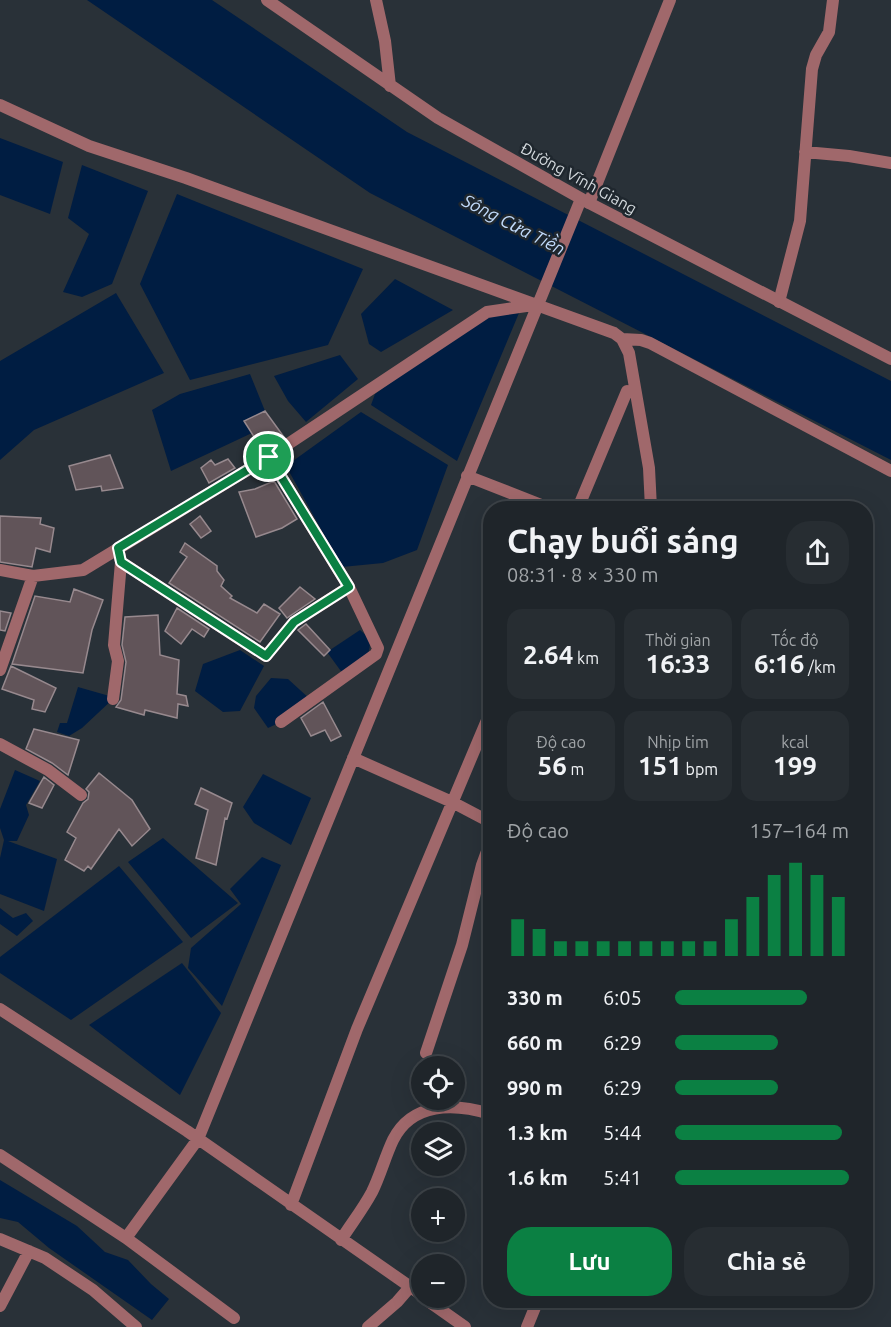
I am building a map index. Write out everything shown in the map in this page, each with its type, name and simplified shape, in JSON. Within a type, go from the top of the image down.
[{"type":"street","name":"Đường Vĩnh Giang","points":[[267,0],[438,118],[585,201],[891,359]]},
{"type":"street","points":[[375,0],[385,41],[390,86]]},
{"type":"street","points":[[126,1238],[198,1139],[573,215],[585,201],[669,0]]},
{"type":"street","points":[[779,302],[797,237],[812,69],[816,55],[829,32],[833,0]]},
{"type":"street","points":[[0,105],[89,146],[186,178],[614,333],[622,339],[629,353],[649,468],[651,501]]},
{"type":"street","points":[[805,152],[891,163]]},
{"type":"street","points":[[0,570],[33,576],[83,570],[269,457],[487,312],[537,305]]},
{"type":"street","points":[[622,339],[650,343],[891,471]]},
{"type":"street","points":[[581,501],[627,391]]},
{"type":"street","points":[[269,457],[349,587],[378,651],[280,722]]},
{"type":"street","points":[[467,476],[531,501]]},
{"type":"street","points":[[113,699],[118,661],[114,645],[121,562],[118,548]]},
{"type":"street","points":[[121,562],[266,656],[294,622],[349,587]]},
{"type":"street","points":[[0,670],[33,576]]},
{"type":"street","points":[[291,1204],[357,1029],[483,729]]},
{"type":"street","points":[[0,744],[48,770],[81,795]]},
{"type":"street","points":[[353,758],[483,818]]},
{"type":"street","points":[[426,1053],[462,945],[483,862]]},
{"type":"street","points":[[0,1009],[198,1139],[410,1287],[397,1302],[368,1327]]},
{"type":"street","points":[[341,1240],[372,1191],[394,1139],[406,1119],[428,1110],[452,1106],[483,1112]]},
{"type":"street","points":[[0,1155],[126,1238],[234,1318]]},
{"type":"street","points":[[0,1239],[45,1258],[93,1290],[136,1327]]},
{"type":"street","points":[[0,1306],[29,1251]]},
{"type":"street","points":[[439,1308],[465,1327]]},
{"type":"street","points":[[527,1327],[535,1308]]},
{"type":"water","name":"Sông Cửa Tiền","points":[[87,0],[212,0],[407,132],[891,381],[891,460],[370,193]]},
{"type":"water","points":[[0,138],[63,162],[50,214],[0,195]]},
{"type":"water","points":[[82,165],[148,191],[112,284],[82,297],[63,292],[89,234],[68,218]]},
{"type":"water","points":[[177,194],[363,269],[328,345],[190,380],[140,284]]},
{"type":"water","points":[[395,279],[453,310],[381,352],[369,344],[361,314]]},
{"type":"water","points":[[116,293],[164,373],[34,430],[0,460],[0,361]]},
{"type":"water","points":[[519,313],[457,461],[371,405],[375,394],[450,339],[490,316]]},
{"type":"water","points":[[340,355],[358,379],[306,422],[288,401],[274,376]]},
{"type":"water","points":[[250,374],[265,411],[245,421],[252,433],[171,471],[152,410],[180,394]]},
{"type":"water","points":[[361,412],[448,465],[417,550],[383,563],[342,567],[286,466]]},
{"type":"water","points":[[360,630],[370,639],[369,652],[359,664],[343,674],[327,652]]},
{"type":"water","points":[[240,650],[264,666],[240,711],[223,712],[195,691],[203,664]]},
{"type":"water","points":[[271,678],[288,679],[311,700],[281,722],[268,728],[254,708],[256,696]]},
{"type":"water","points":[[78,687],[113,697],[113,699],[82,728],[69,736],[57,732],[60,723],[67,723]]},
{"type":"water","points":[[15,770],[40,781],[26,805],[29,815],[17,841],[8,841],[57,859],[44,911],[0,894],[0,858],[4,840],[0,828],[0,809]]},
{"type":"water","points":[[263,774],[311,798],[291,845],[254,823],[243,807]]},
{"type":"water","points":[[163,838],[238,903],[191,938],[128,862]]},
{"type":"water","points":[[262,857],[281,865],[222,1006],[188,968],[191,948],[241,904],[230,889]]},
{"type":"water","points":[[119,866],[183,942],[71,1020],[0,973],[0,957]]},
{"type":"water","points":[[0,908],[13,918],[26,913],[33,921],[17,936],[0,924]]},
{"type":"water","points":[[182,963],[221,1013],[180,1095],[89,1025]]},
{"type":"water","points":[[0,1180],[77,1226],[105,1252],[128,1260],[169,1299],[152,1320],[49,1248],[18,1222],[0,1218]]},
{"type":"building","points":[[265,411],[284,437],[263,451],[244,421]]},
{"type":"building","points":[[110,455],[123,488],[102,491],[101,486],[76,490],[69,466]]},
{"type":"building","points":[[228,459],[235,468],[209,483],[201,468],[211,460],[215,465]]},
{"type":"building","points":[[274,481],[297,519],[282,528],[256,537],[239,492],[255,489]]},
{"type":"building","points":[[0,516],[41,518],[40,524],[54,528],[50,552],[36,548],[32,567],[0,562]]},
{"type":"building","points":[[200,516],[211,531],[201,538],[190,524]]},
{"type":"building","points":[[185,543],[217,566],[217,571],[224,580],[221,586],[232,596],[230,598],[257,613],[264,604],[280,614],[260,642],[169,583],[187,557],[180,552]]},
{"type":"building","points":[[300,587],[315,599],[287,618],[279,608]]},
{"type":"building","points":[[74,589],[103,600],[92,630],[83,673],[12,664],[35,596],[70,602]]},
{"type":"building","points":[[177,608],[209,629],[204,637],[192,629],[181,644],[165,631]]},
{"type":"building","points":[[0,611],[11,613],[5,631],[0,630]]},
{"type":"building","points":[[158,615],[160,655],[179,660],[177,694],[186,696],[188,706],[178,704],[177,718],[145,710],[144,715],[116,707],[121,700],[126,662],[122,645],[125,617]]},
{"type":"building","points":[[306,624],[330,650],[324,656],[298,630]]},
{"type":"building","points":[[11,666],[56,688],[45,712],[32,709],[34,700],[2,689]]},
{"type":"building","points":[[323,702],[341,736],[331,741],[325,730],[311,736],[301,718]]},
{"type":"building","points":[[34,729],[79,740],[68,775],[26,749]]},
{"type":"building","points":[[99,773],[132,800],[150,829],[132,846],[119,829],[91,869],[88,866],[84,871],[65,860],[76,838],[67,832],[83,803],[88,799],[89,792],[86,789]]},
{"type":"building","points":[[44,777],[54,785],[42,808],[29,803]]},
{"type":"building","points":[[201,788],[232,803],[227,819],[225,818],[216,865],[196,858],[208,810],[195,804]]},
{"type":"route","points":[[269,457],[349,587],[294,622],[269,655],[264,656],[121,562],[118,548],[269,457]]}]
